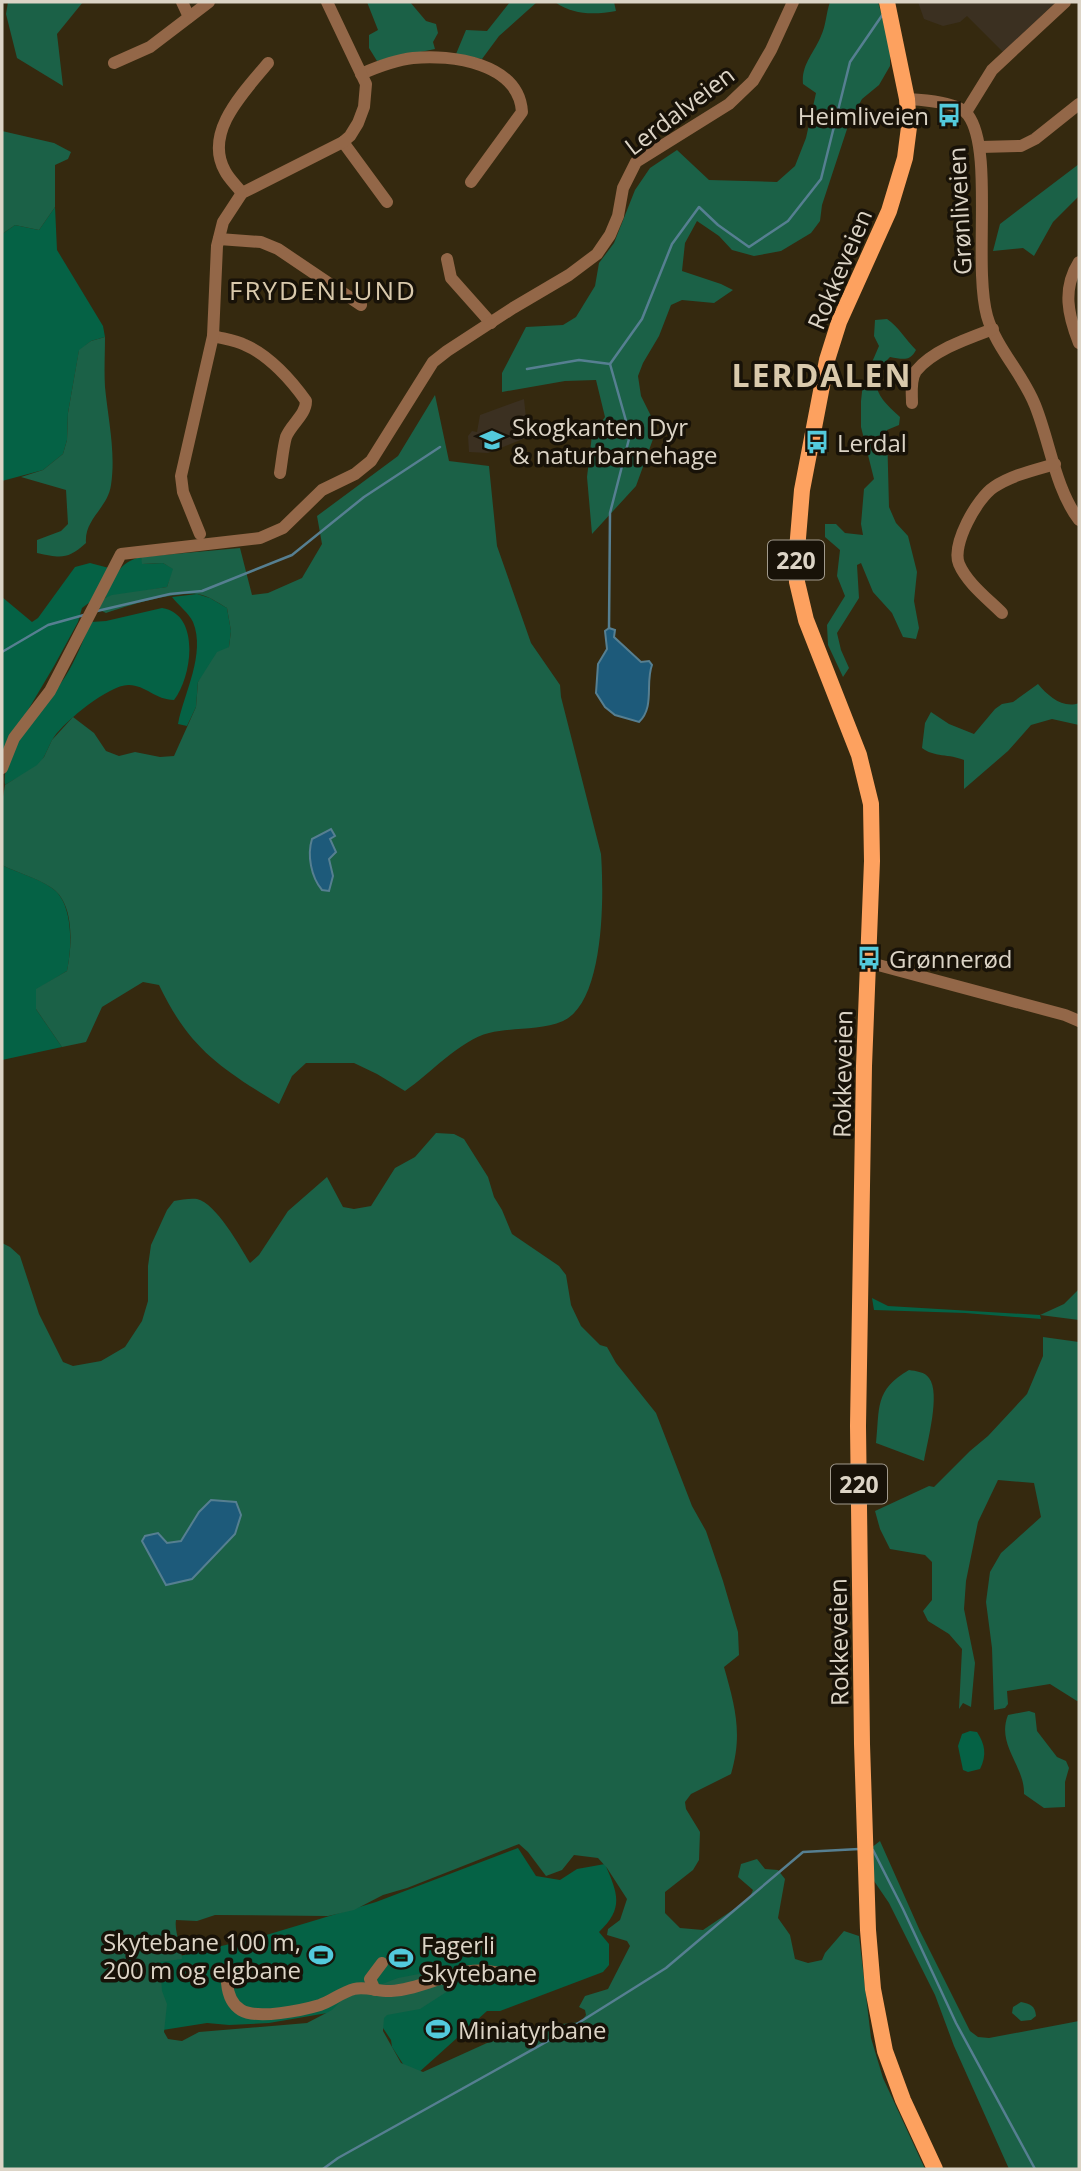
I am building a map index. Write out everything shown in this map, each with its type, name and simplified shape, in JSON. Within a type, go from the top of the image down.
[{"type":"main road","name":"Rokkeveien","points":[[887,2],[907,99],[907,140],[900,181],[839,322],[827,360],[805,469],[796,541],[797,582],[806,620],[859,755],[868,785],[873,824],[867,962],[858,1426],[865,1850],[873,1989],[881,2036],[890,2068],[934,2169]]},
{"type":"street","points":[[181,2],[189,18]]},
{"type":"street","points":[[114,63],[150,47],[209,2]]},
{"type":"street","points":[[203,540],[183,492],[181,475],[213,336],[219,239],[223,222],[242,193],[343,142],[354,129],[364,107],[366,84],[327,2]]},
{"type":"street","name":"Lerdalveien","points":[[2,768],[15,738],[50,691],[121,554],[203,540],[260,538],[283,528],[322,490],[355,474],[371,461],[433,362],[569,275],[597,254],[610,235],[618,216],[623,188],[636,162],[729,104],[753,82],[793,2]]},
{"type":"street","points":[[966,112],[992,70],[1065,2]]},
{"type":"street","points":[[361,74],[389,63],[412,58],[435,58],[477,63],[501,76],[521,101],[522,112],[471,182]]},
{"type":"street","points":[[242,193],[225,171],[218,143],[226,120],[243,93],[268,63]]},
{"type":"street","name":"Grønliveien","points":[[907,99],[946,104],[966,112],[974,124],[980,147],[981,269],[987,316],[1035,403],[1073,512],[1079,520]]},
{"type":"street","points":[[980,147],[1021,145],[1035,139],[1079,104]]},
{"type":"street","points":[[343,142],[387,202]]},
{"type":"street","points":[[219,239],[261,242],[278,249],[361,305]]},
{"type":"street","points":[[447,259],[452,278],[491,323]]},
{"type":"street","points":[[1079,262],[1068,290],[1068,305],[1069,319],[1079,343]]},
{"type":"street","points":[[912,403],[911,387],[915,372],[943,352],[993,329]]},
{"type":"street","points":[[213,336],[253,349],[289,380],[306,401],[305,410],[294,422],[286,438],[280,473]]},
{"type":"street","points":[[1002,613],[965,574],[958,561],[957,549],[974,512],[990,489],[1007,480],[1055,464]]},
{"type":"street","points":[[867,962],[1079,1021]]},
{"type":"street","points":[[375,1990],[370,1979],[382,1963]]},
{"type":"street","points":[[227,1983],[232,2002],[242,2011],[251,2014],[309,2008],[332,2000],[351,1989],[392,1992],[467,1971],[482,1970],[501,1974]]},
{"type":"shaded area","points":[[918,2],[1056,2],[1003,52],[967,16],[960,22],[943,26],[924,19]]},
{"type":"shaded area","points":[[524,399],[528,437],[488,453],[469,452],[468,436],[472,431],[477,432],[480,415]]},
{"type":"green space","points":[[8,2],[83,2],[57,34],[63,86],[17,58],[6,14]]},
{"type":"green space","points":[[367,2],[410,2],[426,21],[436,24],[438,33],[433,42],[435,49],[377,61],[369,48],[369,35],[378,30]]},
{"type":"green space","points":[[510,2],[537,2],[499,36],[482,59],[456,54],[466,30],[487,31]]},
{"type":"green space","points":[[555,2],[614,2],[616,11],[584,13]]},
{"type":"green space","points":[[830,2],[878,2],[890,44],[890,66],[879,85],[862,99],[849,123],[822,205],[820,221],[811,233],[781,251],[754,256],[732,250],[719,236],[697,221],[685,243],[682,271],[733,290],[714,303],[682,300],[671,305],[659,336],[638,376],[641,396],[657,428],[636,486],[592,534],[587,477],[592,435],[605,417],[596,380],[565,381],[502,392],[502,373],[526,327],[563,325],[576,317],[595,286],[599,263],[614,243],[635,190],[650,168],[677,150],[709,180],[777,182],[795,166],[806,138],[816,93],[803,84],[804,71],[823,32]]},
{"type":"green space","points":[[2,131],[54,143],[71,152],[68,159],[55,165],[55,207],[39,230],[15,225],[2,234]]},
{"type":"green space","points":[[1079,164],[1079,196],[1053,222],[1034,256],[1023,248],[993,251],[1000,224]]},
{"type":"green space","points":[[55,207],[57,250],[103,326],[105,337],[91,341],[79,351],[63,454],[43,470],[2,481],[2,234],[15,225],[39,230]]},
{"type":"green space","points":[[887,319],[916,350],[908,358],[890,357],[882,366],[876,382],[881,396],[900,417],[899,425],[887,430],[889,507],[896,523],[908,536],[917,572],[914,601],[919,628],[916,639],[903,637],[892,613],[873,592],[861,563],[857,565],[859,598],[837,633],[849,668],[843,677],[828,645],[827,625],[845,596],[837,576],[840,550],[825,537],[825,524],[836,524],[845,533],[863,535],[861,524],[864,489],[874,479],[861,427],[863,383],[879,346],[874,336],[875,320]]},
{"type":"green space","points":[[105,337],[105,387],[113,460],[109,493],[92,520],[86,543],[79,549],[63,556],[37,553],[37,540],[61,531],[68,524],[66,490],[21,477],[43,470],[63,454],[79,350],[91,341]]},
{"type":"green space","points":[[435,395],[449,461],[489,466],[497,546],[531,643],[560,685],[601,854],[599,945],[587,993],[577,1010],[563,1021],[545,1026],[498,1031],[478,1037],[456,1050],[405,1091],[354,1063],[306,1063],[292,1076],[279,1104],[208,1055],[182,1025],[159,985],[143,982],[102,1007],[86,1042],[62,1047],[36,1009],[36,989],[67,971],[71,938],[68,915],[65,904],[52,888],[2,865],[2,803],[5,785],[37,765],[52,740],[73,717],[94,733],[106,751],[119,756],[135,752],[160,757],[174,756],[196,707],[198,682],[217,652],[229,647],[231,631],[227,608],[201,595],[164,597],[106,613],[100,610],[99,605],[112,595],[167,587],[173,569],[163,563],[142,564],[141,557],[240,548],[252,595],[268,593],[302,578],[322,544],[317,516],[398,456]]},
{"type":"green space","points":[[141,557],[143,564],[163,563],[174,569],[167,587],[105,598],[122,567]]},
{"type":"green space","points":[[90,563],[109,568],[90,602],[82,608],[78,622],[54,666],[2,754],[2,597],[32,622],[38,618],[75,567]]},
{"type":"green space","points":[[197,594],[227,608],[231,631],[229,647],[198,682],[196,707],[187,726],[178,724],[196,660],[196,634],[193,622],[172,597]]},
{"type":"green space","points":[[162,608],[174,613],[183,622],[188,634],[185,677],[174,700],[129,685],[111,690],[88,705],[60,730],[38,765],[5,785],[5,771],[17,743],[65,677],[91,622]]},
{"type":"green space","points":[[1038,684],[1051,697],[1062,703],[1079,703],[1079,725],[1052,719],[1031,725],[1008,751],[964,789],[964,760],[931,753],[922,748],[925,723],[931,712],[949,724],[974,734],[995,709],[1002,704],[1013,702]]},
{"type":"green space","points":[[2,865],[41,882],[59,895],[68,915],[70,950],[67,971],[36,990],[36,1009],[62,1047],[2,1060]]},
{"type":"green space","points":[[436,1133],[454,1134],[464,1139],[488,1177],[494,1197],[512,1234],[559,1266],[566,1275],[571,1305],[581,1326],[600,1345],[607,1347],[616,1363],[656,1413],[692,1506],[706,1531],[723,1581],[738,1632],[739,1655],[724,1667],[736,1720],[735,1760],[731,1774],[691,1794],[685,1802],[686,1809],[700,1832],[699,1860],[693,1870],[665,1892],[665,1913],[680,1928],[703,1930],[749,1899],[753,1890],[738,1877],[741,1864],[757,1859],[765,1869],[778,1870],[785,1879],[778,1918],[790,1935],[795,1959],[808,1963],[822,1960],[844,1931],[859,1936],[871,2038],[883,2078],[925,2169],[2,2169],[2,1243],[20,1256],[39,1314],[63,1362],[73,1366],[101,1361],[125,1347],[142,1321],[148,1301],[151,1245],[174,1201],[197,1199],[212,1208],[227,1226],[250,1263],[259,1255],[288,1211],[327,1177],[343,1207],[354,1209],[371,1206],[395,1168],[415,1157]],"holes":[[[199,1512],[166,1585],[166,1543],[181,1541]],[[519,1844],[546,1876],[562,1870],[574,1855],[598,1858],[627,1899],[620,1920],[608,1929],[607,1935],[627,1941],[630,1946],[608,1989],[585,1996],[579,2007],[585,2010],[586,2015],[581,2022],[543,2026],[487,2043],[423,2072],[401,2063],[383,2031],[384,2018],[387,2015],[420,2009],[448,1991],[449,1981],[419,1974],[398,1978],[343,1999],[332,2010],[307,2023],[199,2032],[182,2041],[168,2039],[164,2032],[167,2004],[162,1991],[160,1962],[182,1959],[176,1920],[197,1921],[215,1915],[328,1916],[354,1910],[383,1895]]]},
{"type":"green space","points":[[1079,1289],[1079,1320],[1040,1315],[1064,1304]]},
{"type":"green space","points":[[872,1298],[888,1306],[1040,1315],[1041,1319],[874,1310]]},
{"type":"green space","points":[[1043,1337],[1079,1342],[1079,1700],[1050,1684],[1007,1691],[1008,1704],[1005,1708],[994,1710],[992,1648],[986,1602],[990,1572],[1001,1553],[1041,1517],[1034,1483],[998,1480],[978,1522],[966,1581],[964,1609],[975,1663],[971,1707],[963,1703],[959,1709],[962,1649],[949,1634],[928,1621],[923,1611],[932,1600],[932,1562],[925,1555],[890,1549],[875,1511],[929,1486],[934,1487],[988,1436],[1027,1394],[1043,1356]]},
{"type":"green space","points":[[909,1370],[925,1374],[929,1378],[934,1395],[924,1461],[876,1443],[879,1410],[884,1393],[898,1377]]},
{"type":"green space","points":[[1029,1711],[1035,1713],[1037,1731],[1057,1757],[1066,1761],[1069,1768],[1065,1782],[1065,1807],[1044,1808],[1024,1794],[1020,1774],[1008,1746],[1005,1726],[1008,1715]]},
{"type":"green space","points":[[977,1732],[984,1754],[980,1769],[968,1772],[963,1770],[958,1746],[962,1734]]},
{"type":"green space","points":[[880,1841],[920,1931],[970,2031],[978,2037],[989,2038],[1079,2021],[1079,2168],[1009,2169],[954,2046],[935,1995],[889,1903],[874,1881],[871,1848]]},
{"type":"green space","name":"Skytebane 100 m, 200 m og elgbane","points":[[518,1848],[536,1876],[560,1880],[577,1869],[605,1864],[616,1900],[612,1915],[599,1932],[609,1944],[609,1965],[603,1972],[500,2011],[487,2011],[417,2074],[403,2064],[375,2016],[333,2012],[269,2023],[207,2023],[106,2039],[104,1974],[263,1936],[376,1902]]},
{"type":"green space","points":[[1021,2002],[1033,2007],[1036,2016],[1031,2020],[1021,2021],[1012,2013],[1013,2007]]},
{"type":"water","points":[[609,628],[615,630],[614,637],[641,662],[649,661],[652,665],[647,709],[639,722],[615,715],[605,707],[596,693],[598,664],[607,649],[605,631]]},
{"type":"water","points":[[331,829],[335,836],[330,839],[336,852],[329,859],[333,876],[329,891],[322,890],[315,879],[310,852],[312,839]]},
{"type":"water","points":[[211,1500],[236,1502],[241,1515],[235,1534],[192,1579],[166,1585],[142,1541],[145,1536],[158,1533],[167,1543],[181,1541],[199,1512]]},
{"type":"waterway","points":[[527,369],[579,360],[610,364],[642,319],[672,244],[699,207],[718,225],[749,247],[788,221],[821,179],[850,62],[883,14]]},
{"type":"waterway","points":[[609,628],[610,513],[630,435],[610,364]]},
{"type":"waterway","points":[[97,611],[170,594],[202,591],[292,555],[364,497],[440,447]]},
{"type":"waterway","points":[[2,652],[48,625],[84,615]]},
{"type":"waterway","points":[[323,2169],[338,2158],[564,2032],[666,1968],[803,1852],[859,1849]]},
{"type":"waterway","points":[[873,1850],[956,2023],[1035,2169]]},
{"type":"place","name":"Heimliveien","points":[[949,115]]},
{"type":"place","name":"Skogkanten Dyr & naturbarnehage","points":[[492,440]]},
{"type":"place","name":"Lerdal","points":[[817,442]]},
{"type":"place","name":"Grønnerød","points":[[869,958]]},
{"type":"place","name":"Skytebane 100 m, 200 m og elgbane","points":[[321,1955]]},
{"type":"place","name":"Fagerli Skytebane","points":[[401,1958]]},
{"type":"place","name":"Miniatyrbane","points":[[438,2029]]},
{"type":"district","name":"FRYDENLUND","points":[[323,290]]},
{"type":"district","name":"LERDALEN","points":[[822,374]]}]
